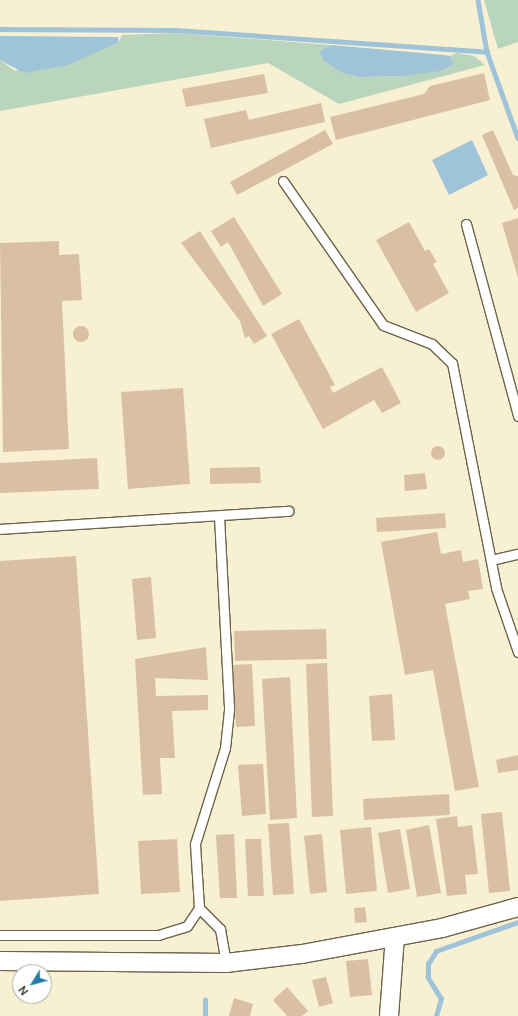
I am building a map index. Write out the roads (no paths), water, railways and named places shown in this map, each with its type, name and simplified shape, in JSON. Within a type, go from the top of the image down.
[{"type":"street","points":[[0,961],[226,963],[302,954],[395,936],[518,907]]},
{"type":"street","points":[[389,1016],[395,936]]},
{"type":"lane","points":[[283,181],[383,325],[432,344],[452,363],[491,560],[518,652]]},
{"type":"lane","points":[[466,224],[518,416]]},
{"type":"lane","points":[[0,529],[288,512]]},
{"type":"lane","points":[[0,935],[158,935],[186,926],[199,908],[195,844],[225,748],[229,710],[219,516]]},
{"type":"lane","points":[[491,560],[518,554]]},
{"type":"lane","points":[[199,908],[220,929],[226,963]]},
{"type":"water","points":[[0,36],[118,37],[119,42],[68,65],[24,73],[0,60]]},
{"type":"water","points":[[331,45],[444,55],[450,56],[454,64],[440,71],[405,76],[362,77],[343,73],[323,60],[320,51]]},
{"type":"water","points":[[472,140],[488,175],[449,195],[432,160]]},
{"type":"waterway","points":[[478,0],[487,52]]},
{"type":"waterway","points":[[0,29],[176,30],[487,52],[518,138]]},
{"type":"waterway","points":[[436,1016],[441,999],[428,978],[428,964],[436,951],[518,922]]},
{"type":"waterway","points":[[205,1000],[205,1016]]}]
